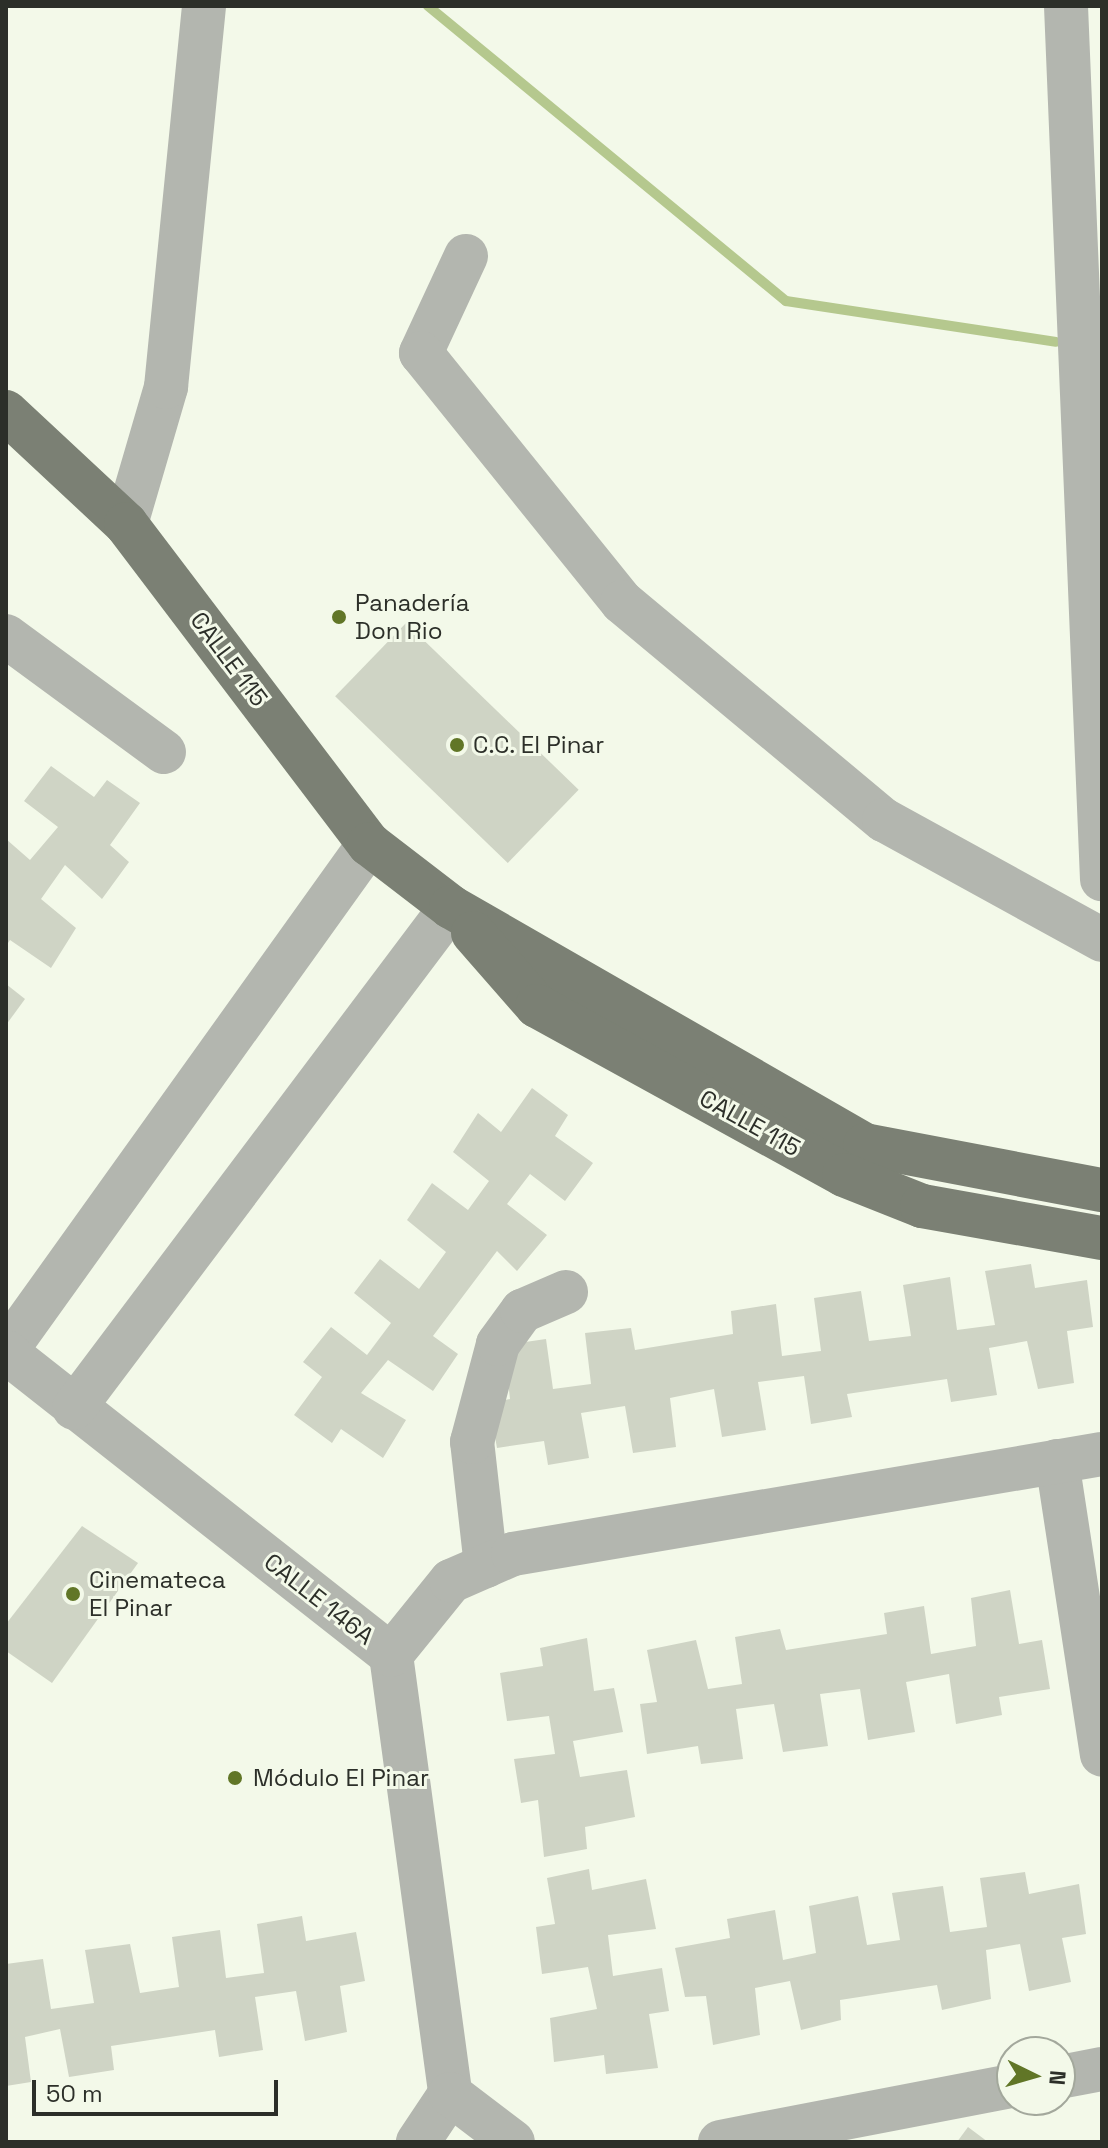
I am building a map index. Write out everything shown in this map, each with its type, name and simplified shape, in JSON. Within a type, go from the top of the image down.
[{"type":"main road","name":"CALLE 115","points":[[6,412],[126,524],[369,844],[451,907],[865,1145],[1102,1190]]},
{"type":"main road","name":"CALLE 115","points":[[451,907],[537,1006],[844,1175],[922,1206],[1102,1238]]},
{"type":"street","points":[[1066,6],[1086,58],[1102,879]]},
{"type":"street","points":[[126,524],[166,387],[209,7]]},
{"type":"street","points":[[466,256],[421,353],[622,602],[884,820],[1102,940]]},
{"type":"street","points":[[6,636],[164,752]]},
{"type":"street","points":[[6,1352],[369,844]]},
{"type":"street","points":[[74,1408],[451,907]]},
{"type":"street","points":[[486,1566],[472,1442],[498,1344],[522,1311],[566,1292]]},
{"type":"street","name":"CALLE 146A","points":[[6,1352],[391,1655],[450,2094]]},
{"type":"street","points":[[391,1655],[451,1581],[513,1554],[1102,1454]]},
{"type":"street","points":[[1057,1461],[1102,1755]]},
{"type":"street","points":[[1076,2074],[1102,2069]]},
{"type":"street","points":[[720,2142],[996,2089]]},
{"type":"street","points":[[418,2142],[450,2094],[513,2142]]},
{"type":"building","name":"C.C. El Pinar","points":[[406,623],[579,790],[508,863],[335,696]]},
{"type":"building","points":[[51,766],[94,797],[107,780],[140,803],[110,845],[129,862],[102,899],[65,865],[41,899],[76,928],[51,968],[10,940],[6,946],[6,839],[30,860],[58,827],[24,801]]},
{"type":"building","points":[[6,984],[25,999],[6,1025]]},
{"type":"building","points":[[532,1088],[568,1115],[555,1136],[593,1163],[565,1201],[530,1174],[507,1204],[547,1235],[517,1271],[497,1251],[433,1336],[458,1354],[433,1391],[388,1360],[361,1393],[406,1420],[383,1458],[341,1429],[332,1443],[294,1415],[322,1377],[303,1362],[331,1327],[367,1355],[391,1323],[354,1293],[380,1259],[419,1289],[446,1252],[407,1220],[432,1183],[468,1210],[489,1181],[453,1152],[478,1113],[501,1132]]},
{"type":"building","points":[[1031,1264],[1035,1288],[1087,1280],[1093,1327],[1067,1331],[1074,1383],[1038,1389],[1027,1341],[989,1348],[997,1395],[951,1402],[947,1379],[847,1394],[852,1417],[811,1424],[804,1376],[758,1382],[766,1430],[722,1437],[714,1389],[670,1398],[676,1447],[633,1453],[625,1406],[581,1413],[589,1458],[548,1465],[544,1441],[497,1448],[489,1403],[510,1399],[504,1345],[546,1339],[553,1389],[591,1384],[585,1333],[631,1328],[635,1350],[733,1334],[731,1311],[776,1304],[782,1356],[821,1351],[814,1298],[861,1291],[869,1341],[911,1336],[903,1285],[950,1277],[957,1330],[995,1325],[985,1271]]},
{"type":"building","name":"Cinemateca El Pinar","points":[[82,1526],[138,1563],[52,1683],[6,1651],[6,1624]]},
{"type":"building","points":[[1010,1590],[1019,1644],[1042,1640],[1050,1689],[999,1697],[1002,1715],[956,1724],[949,1674],[906,1682],[915,1732],[868,1740],[860,1689],[820,1694],[828,1746],[783,1752],[774,1704],[736,1709],[743,1759],[701,1764],[698,1746],[647,1754],[640,1704],[657,1702],[647,1650],[696,1640],[708,1689],[742,1684],[735,1637],[780,1629],[786,1650],[887,1634],[884,1613],[924,1606],[931,1654],[976,1646],[971,1598]]},
{"type":"building","points":[[587,1638],[594,1691],[614,1688],[623,1732],[573,1741],[580,1777],[627,1770],[635,1817],[585,1827],[587,1849],[544,1857],[538,1800],[521,1803],[514,1759],[555,1754],[549,1716],[507,1721],[500,1673],[543,1666],[540,1648]]},
{"type":"building","points":[[589,1869],[592,1890],[646,1879],[656,1929],[608,1935],[613,1976],[662,1968],[669,2011],[649,2014],[658,2068],[606,2074],[604,2055],[554,2062],[550,2018],[597,2009],[588,1967],[542,1974],[536,1927],[555,1924],[547,1878]]},
{"type":"building","points":[[1025,1872],[1029,1894],[1079,1884],[1086,1934],[1062,1938],[1071,1982],[1029,1991],[1020,1944],[986,1950],[991,1999],[942,2010],[937,1985],[840,2000],[841,2020],[801,2030],[790,1981],[755,1988],[760,2035],[713,2045],[706,1996],[685,1997],[675,1948],[730,1938],[727,1919],[775,1910],[783,1960],[816,1953],[809,1906],[858,1896],[867,1945],[900,1940],[892,1893],[943,1886],[950,1932],[987,1927],[980,1878]]},
{"type":"building","points":[[302,1916],[306,1941],[356,1932],[365,1981],[340,1986],[347,2032],[305,2041],[296,1991],[255,1997],[263,2050],[219,2057],[215,2030],[111,2046],[114,2070],[69,2077],[60,2029],[25,2037],[31,2082],[6,2086],[6,1964],[43,1959],[51,2009],[94,2003],[85,1950],[130,1944],[140,1993],[179,1987],[172,1937],[220,1930],[226,1978],[264,1973],[257,1924]]},
{"type":"building","points":[[968,2127],[988,2142],[957,2142]]},
{"type":"waterway","points":[[428,6],[786,301],[1056,342]]},
{"type":"place","name":"Panadería Don Rio","points":[[339,617]]},
{"type":"place","name":"C.C. El Pinar","points":[[457,745]]},
{"type":"place","name":"Cinemateca El Pinar","points":[[73,1594]]},
{"type":"place","name":"Módulo El Pinar","points":[[235,1778]]}]
